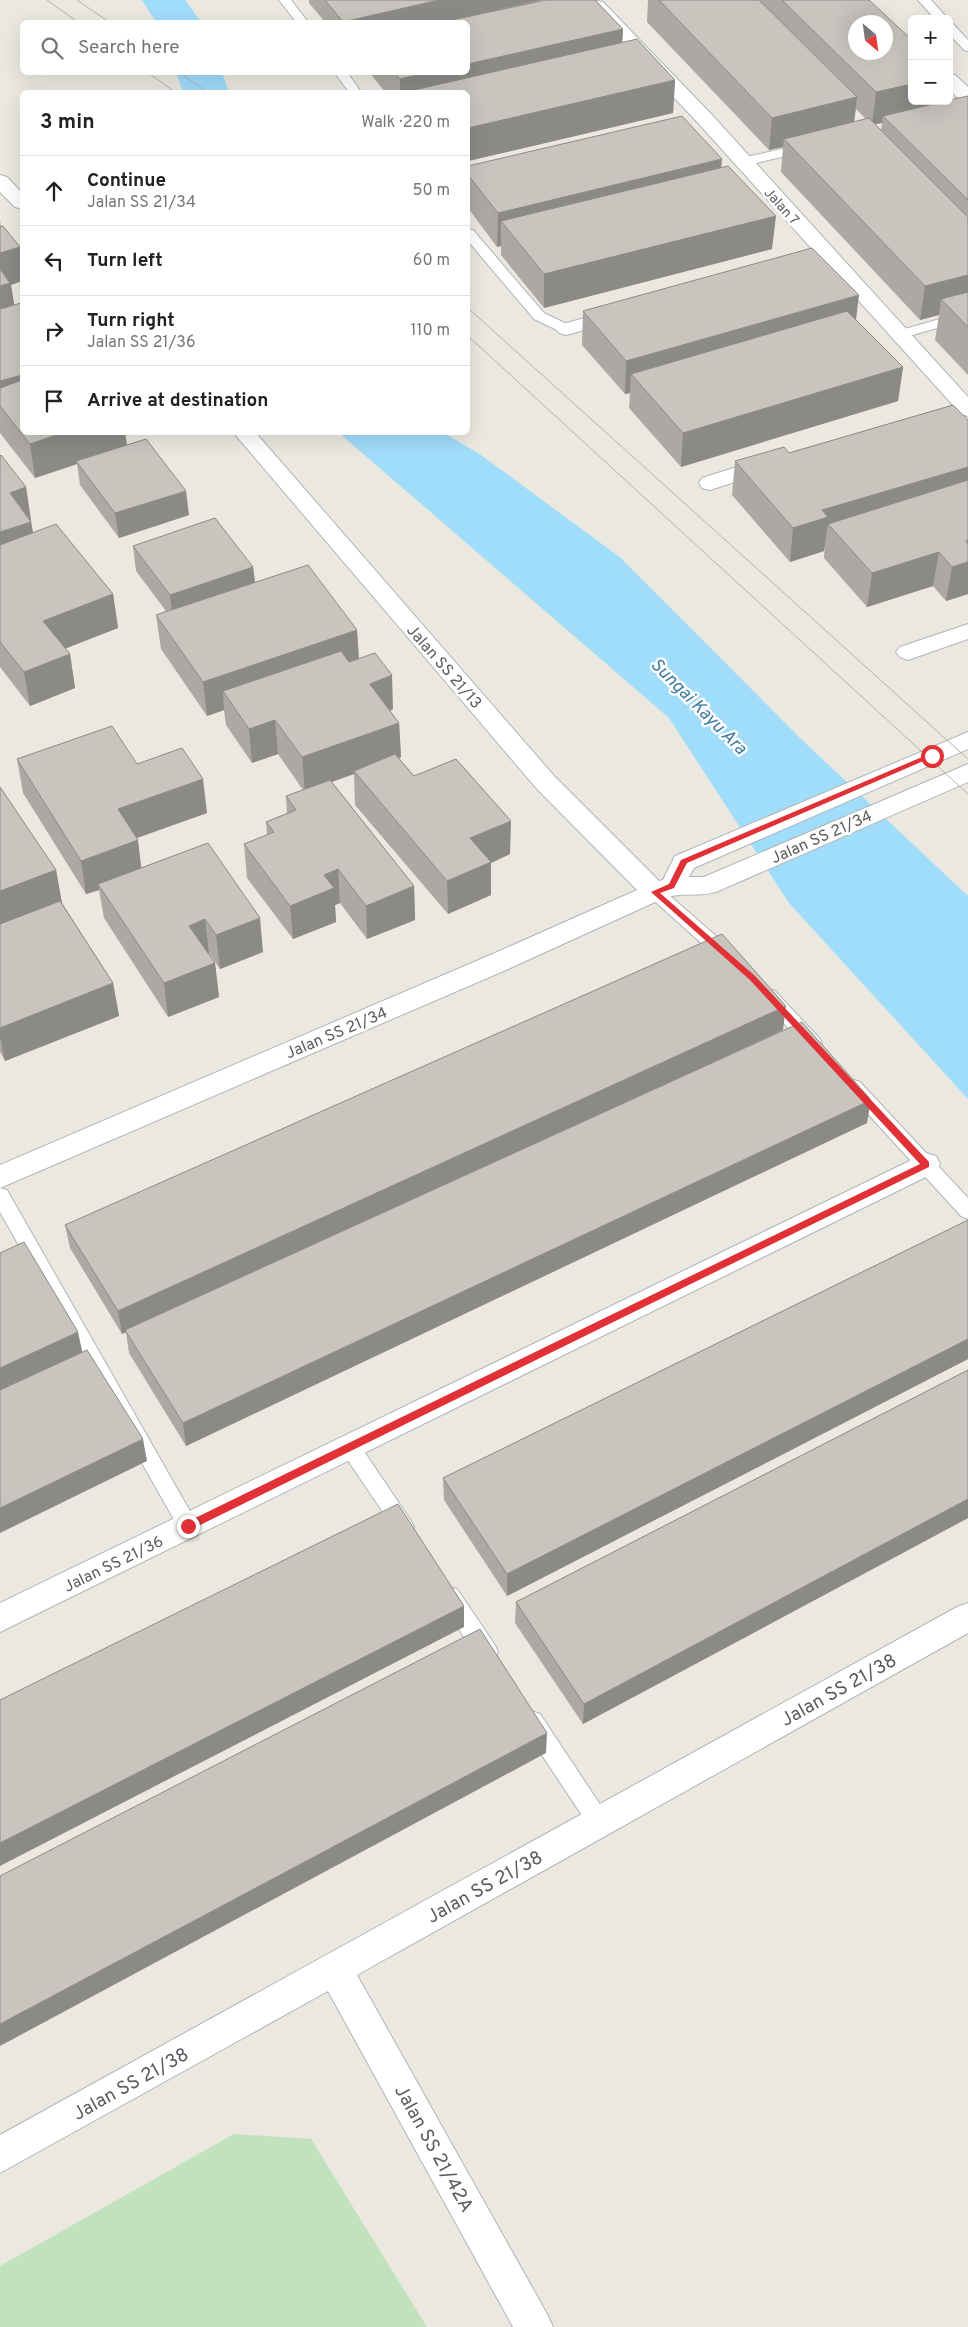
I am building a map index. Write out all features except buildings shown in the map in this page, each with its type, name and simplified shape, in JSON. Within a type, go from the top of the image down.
[{"type":"street","name":"Jalan 7","points":[[592,3],[706,120],[899,335],[957,407]]},
{"type":"street","points":[[953,83],[968,97]]},
{"type":"street","points":[[687,125],[706,120]]},
{"type":"street","points":[[0,181],[20,201]]},
{"type":"street","points":[[807,261],[826,255]]},
{"type":"street","points":[[566,329],[634,310]]},
{"type":"street","name":"Jalan SS 21/13","points":[[246,435],[546,783],[663,889]]},
{"type":"street","points":[[710,483],[784,459]]},
{"type":"street","points":[[908,652],[968,631]]},
{"type":"street","name":"Jalan SS 21/34","points":[[663,889],[684,862],[968,740]]},
{"type":"street","name":"Jalan SS 21/34","points":[[0,1177],[497,963],[663,889],[706,886],[960,776]]},
{"type":"street","name":"Jalan SS 21/36","points":[[0,1618],[926,1164]]},
{"type":"street","name":"Jalan SS 21/38","points":[[0,2155],[968,1616]]},
{"type":"street","name":"Jalan SS 21/42A","points":[[336,1969],[534,2327]]},
{"type":"lane","points":[[285,0],[300,20]]},
{"type":"lane","points":[[924,0],[938,15]]},
{"type":"lane","points":[[953,31],[968,47]]},
{"type":"lane","points":[[342,75],[354,90]]},
{"type":"lane","points":[[743,162],[818,144]]},
{"type":"lane","points":[[470,235],[538,316],[566,329]]},
{"type":"lane","points":[[899,335],[968,315]]},
{"type":"lane","points":[[663,889],[738,966]]},
{"type":"lane","points":[[759,986],[826,1057]]},
{"type":"lane","points":[[839,1071],[968,1211]]},
{"type":"lane","points":[[0,1195],[188,1526]]},
{"type":"lane","points":[[350,1447],[415,1545]]},
{"type":"lane","points":[[437,1577],[496,1667]]},
{"type":"lane","points":[[524,1708],[599,1822]]},
{"type":"green space","points":[[234,2134],[311,2139],[427,2327],[0,2327],[0,2266]]},
{"type":"water","points":[[142,0],[185,0],[200,20],[155,20]]},
{"type":"water","points":[[177,75],[223,75],[228,90],[182,90]]},
{"type":"water","name":"Sungai Kayu Ara","points":[[341,435],[447,435],[481,455],[621,558],[801,739],[968,896],[968,1099],[789,903],[669,718]]},
{"type":"tram line","points":[[47,0],[75,20]]},
{"type":"tram line","points":[[77,0],[106,20]]},
{"type":"tram line","points":[[151,75],[172,90]]},
{"type":"tram line","points":[[183,75],[204,90]]},
{"type":"tram line","points":[[470,310],[968,759]]},
{"type":"tram line","points":[[470,338],[968,794]]},
{"type":"route","points":[[188,1526],[926,1164],[752,978],[655,892],[672,886],[684,862],[932,756]]}]
